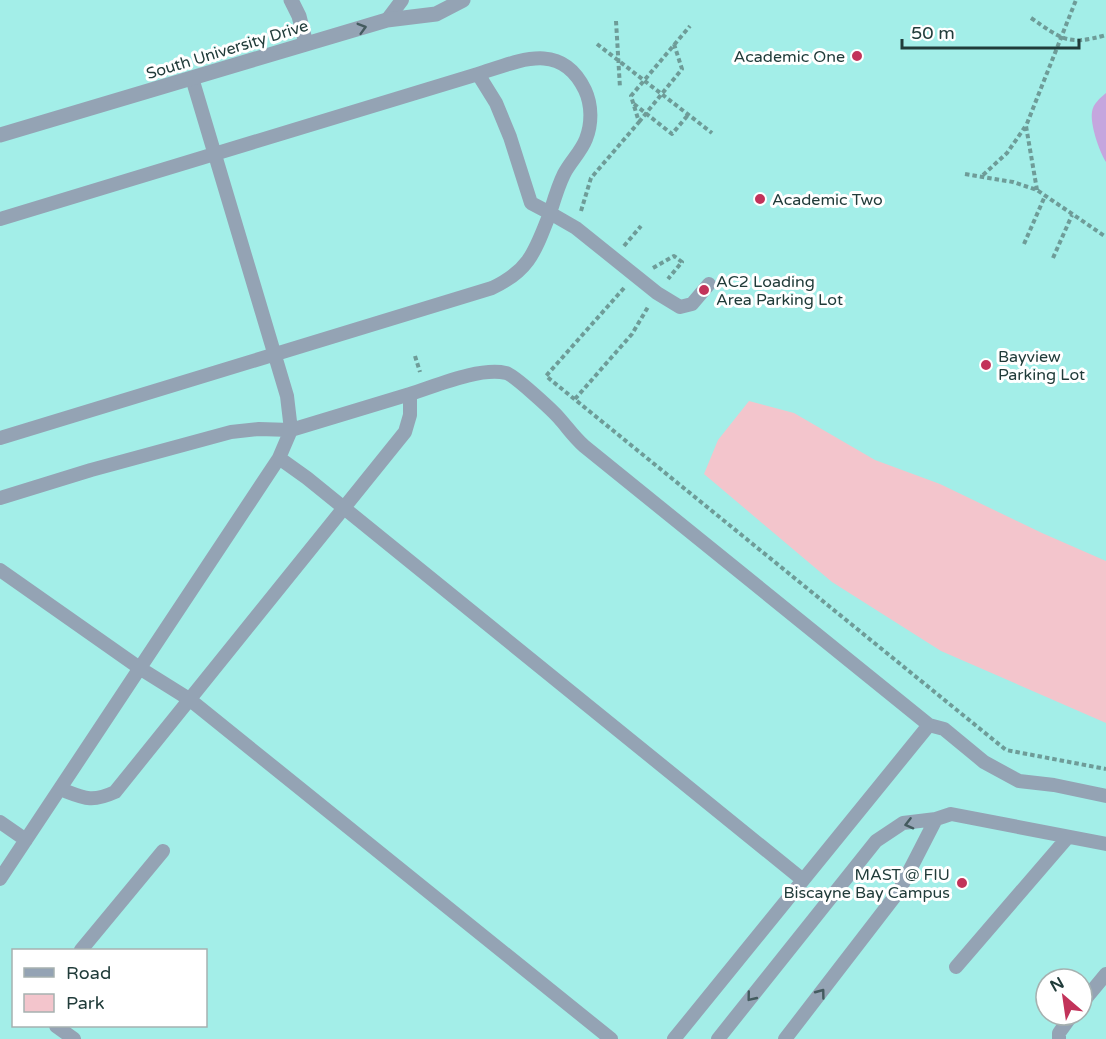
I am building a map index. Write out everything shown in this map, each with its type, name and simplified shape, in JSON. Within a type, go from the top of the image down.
[{"type":"street","points":[[291,0],[299,16],[306,44]]},
{"type":"street","name":"South University Drive","points":[[0,135],[387,20],[436,14],[463,0]]},
{"type":"lane","points":[[387,20],[402,0]]},
{"type":"lane","points":[[0,219],[519,61],[537,58],[555,59],[570,69],[581,82],[588,97],[591,116],[586,140],[564,175],[532,256],[523,268],[509,280],[492,288],[0,438]]},
{"type":"lane","points":[[478,75],[496,102],[531,203],[574,226],[657,293],[680,307],[692,304],[709,284]]},
{"type":"lane","points":[[0,879],[279,458],[291,430],[287,396],[192,78]]},
{"type":"lane","points":[[0,498],[91,470],[231,432],[258,429],[291,430],[471,376],[490,372],[508,373],[559,417],[570,433],[593,453],[929,725],[944,729],[984,762],[1019,781],[1054,785],[1106,796]]},
{"type":"lane","points":[[60,789],[84,798],[101,799],[115,792],[405,432],[410,416],[410,394]]},
{"type":"lane","points":[[279,458],[307,478],[803,880]]},
{"type":"lane","points":[[0,570],[141,669],[189,699],[611,1039]]},
{"type":"lane","points":[[674,1039],[929,725]]},
{"type":"lane","points":[[718,1039],[876,841],[903,823],[936,819],[951,814],[1106,844]]},
{"type":"lane","points":[[785,1039],[899,891],[936,819]]},
{"type":"lane","points":[[0,822],[26,840]]},
{"type":"lane","points":[[956,967],[1068,837]]},
{"type":"lane","points":[[83,949],[163,851]]},
{"type":"lane","points":[[1094,988],[1106,974]]},
{"type":"lane","points":[[57,1027],[75,1039]]},
{"type":"path","points":[[982,176],[1008,153],[1026,126],[1076,0]]},
{"type":"path","points":[[1031,18],[1061,39],[1075,41],[1106,35]]},
{"type":"path","points":[[616,21],[620,88]]},
{"type":"path","points":[[639,122],[631,96],[690,26]]},
{"type":"path","points":[[597,44],[712,133]]},
{"type":"path","points":[[574,226],[591,178],[682,69],[674,44]]},
{"type":"path","points":[[633,103],[672,135],[688,115]]},
{"type":"path","points":[[1026,126],[1036,190]]},
{"type":"path","points":[[965,174],[1036,190],[1106,237]]},
{"type":"path","points":[[1024,244],[1045,196]]},
{"type":"path","points":[[1053,258],[1072,215]]},
{"type":"path","points":[[620,251],[641,226]]},
{"type":"path","points":[[575,399],[632,334],[657,293],[682,262],[674,256],[627,285],[546,376],[1006,750],[1106,769]]},
{"type":"shaded area","points":[[0,0],[1106,0],[1106,1039],[0,1039]]},
{"type":"shaded area","points":[[1106,93],[1106,162],[1092,123],[1092,112],[1099,99]]},
{"type":"green space","points":[[749,401],[794,413],[875,460],[940,484],[1106,561],[1106,723],[941,651],[832,582],[704,474],[718,440]]},
{"type":"place","name":"Academic One","points":[[857,56]]},
{"type":"place","name":"Academic Two","points":[[760,199]]},
{"type":"place","name":"AC2 Loading Area Parking Lot","points":[[704,290]]},
{"type":"place","name":"Bayview Parking Lot","points":[[986,365]]},
{"type":"place","name":"MAST @ FIU Biscayne Bay Campus","points":[[962,883]]}]
